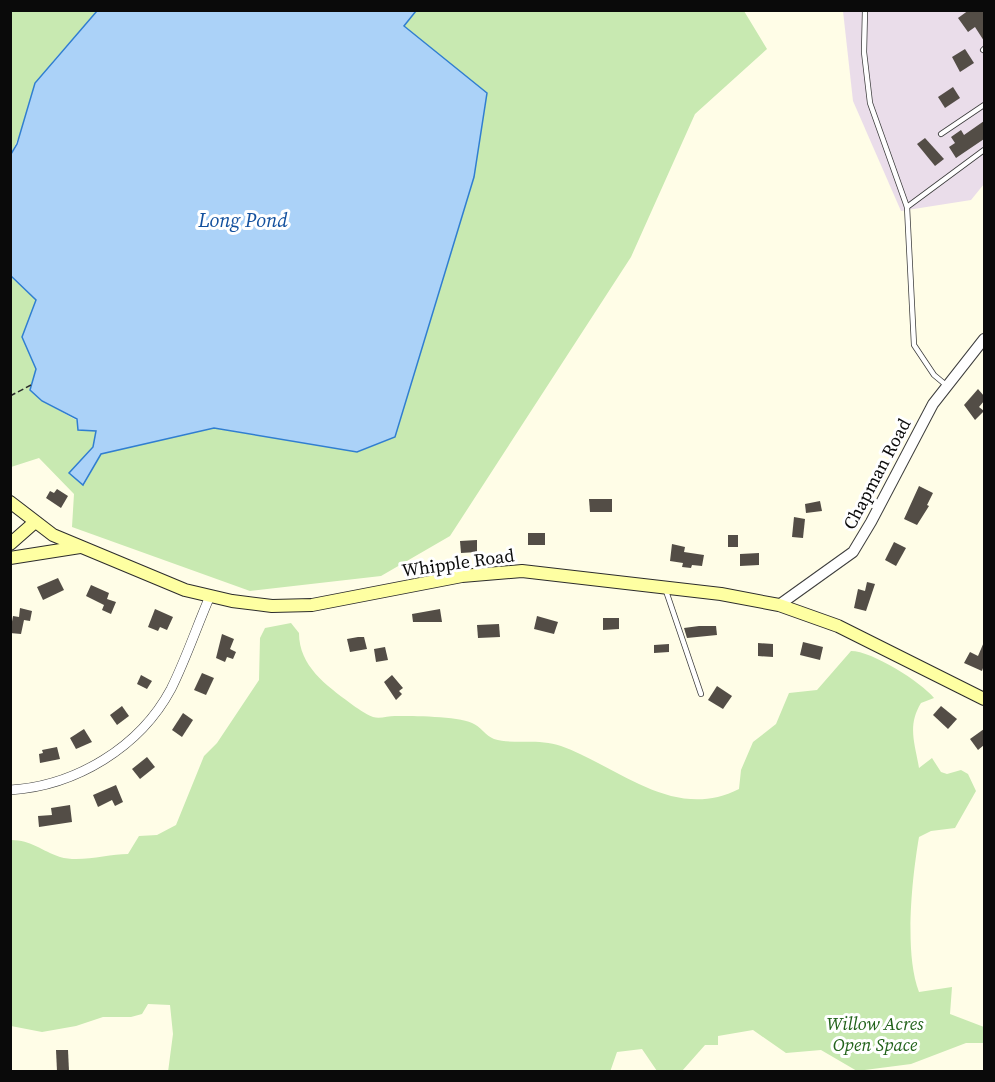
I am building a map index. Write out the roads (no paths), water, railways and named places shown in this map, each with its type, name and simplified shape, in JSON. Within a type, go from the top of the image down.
[{"type":"main road","name":"Whipple Road","points":[[10,502],[53,535],[185,590],[272,606],[312,604],[462,576],[522,571],[756,599],[838,626],[984,699]]},
{"type":"main road","points":[[10,544],[36,522]]},
{"type":"main road","points":[[10,558],[80,547]]},
{"type":"street","name":"Chapman Road","points":[[779,605],[853,552],[933,404],[984,339]]},
{"type":"street","points":[[10,790],[60,780],[95,766],[128,742],[156,713],[171,688],[210,596]]},
{"type":"lane","points":[[865,10],[864,52],[870,103],[907,207],[914,345],[934,375],[947,386]]},
{"type":"lane","points":[[941,134],[984,105]]},
{"type":"lane","points":[[907,207],[984,150]]},
{"type":"lane","points":[[665,587],[701,694]]},
{"type":"water","name":"Long Pond","points":[[97,11],[416,11],[404,26],[487,93],[474,177],[395,437],[357,452],[214,428],[101,454],[83,485],[69,473],[93,447],[96,431],[78,430],[77,419],[42,401],[30,390],[36,369],[22,337],[36,300],[11,276],[11,154],[17,144],[35,83]]},
{"type":"park label","name":"Willow Acres Open Space","points":[[875,1034]]}]
